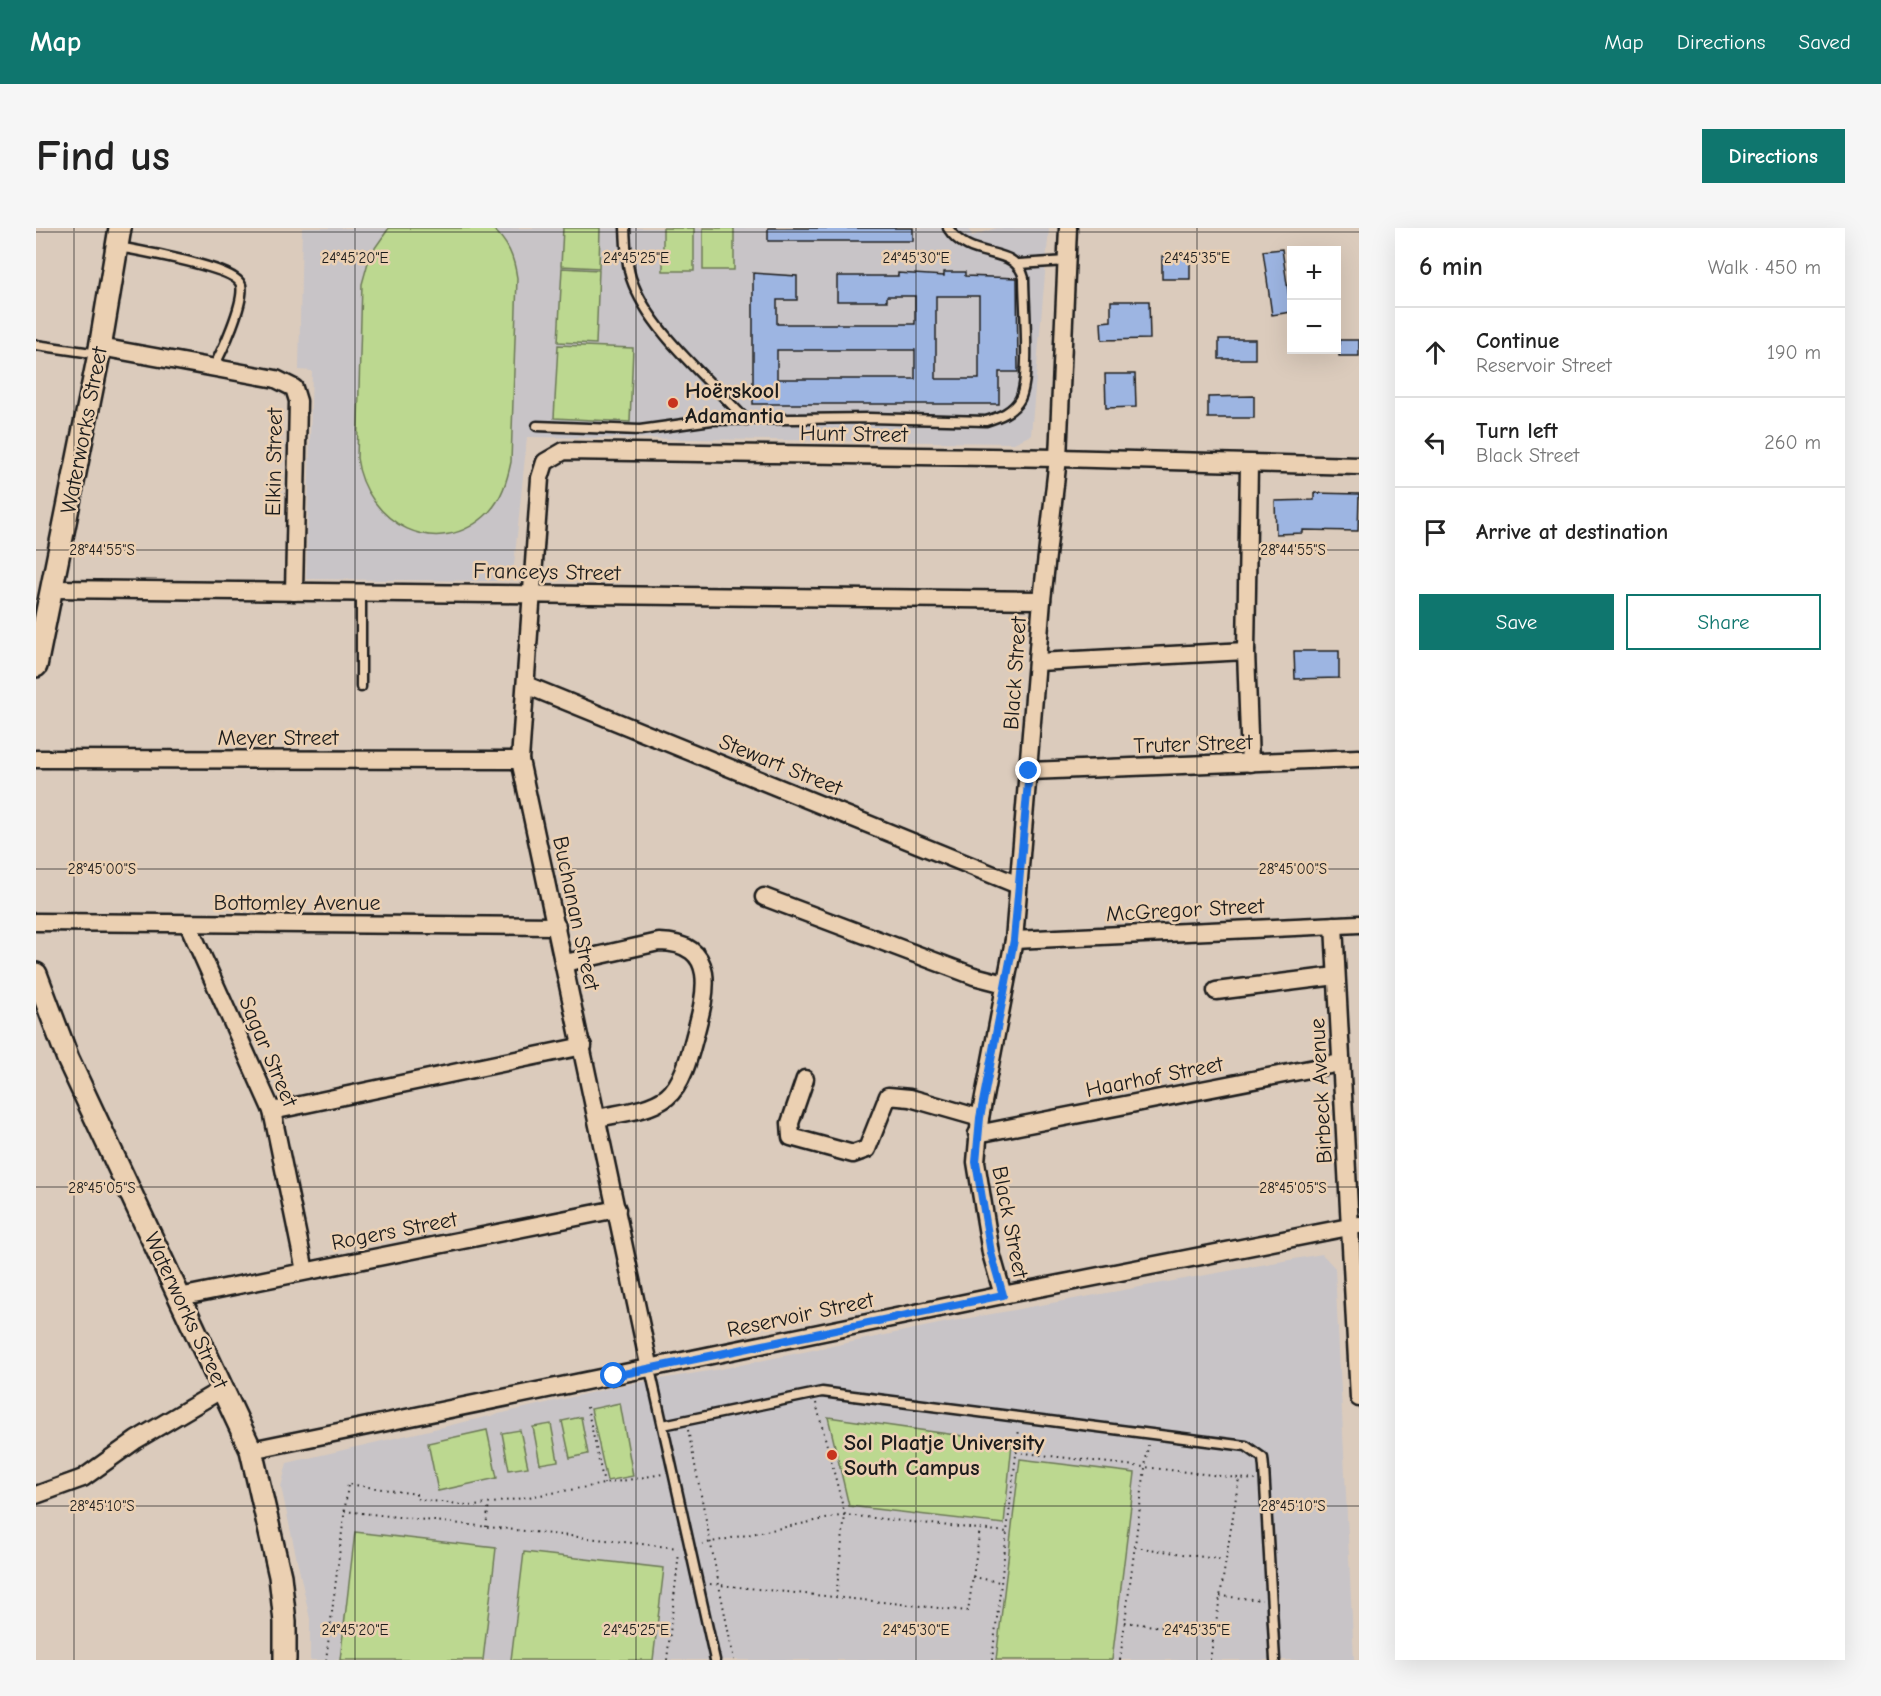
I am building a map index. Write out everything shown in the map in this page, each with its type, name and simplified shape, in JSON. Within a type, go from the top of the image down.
[{"type":"street","name":"Black Street","points":[[1003,1295],[991,1253],[977,1181],[979,1126],[1014,940],[1042,600],[1058,458],[1068,228]]},
{"type":"street","name":"Waterworks Street","points":[[36,666],[100,350],[118,237]]},
{"type":"street","name":"Elkin Street","points":[[100,350],[286,382],[294,388],[297,395],[294,592]]},
{"type":"street","name":"Hunt Street","points":[[544,462],[564,451],[1058,458],[1359,466]]},
{"type":"street","name":"Buchanan Street","points":[[544,462],[540,478],[520,760],[558,926],[650,1369]]},
{"type":"street","points":[[1249,464],[1246,651],[1250,763]]},
{"type":"street","name":"Franceys Street","points":[[51,589],[532,592],[1042,600]]},
{"type":"street","points":[[1038,663],[1246,651]]},
{"type":"street","name":"Stewart Street","points":[[526,684],[1018,885]]},
{"type":"street","name":"Truter Street","points":[[1029,771],[1359,758]]},
{"type":"street","name":"Meyer Street","points":[[36,759],[520,760]]},
{"type":"street","points":[[764,897],[974,976],[1005,984]]},
{"type":"street","name":"Bottomley Avenue","points":[[36,922],[558,926]]},
{"type":"street","name":"Sagar Street","points":[[188,924],[272,1111],[305,1271]]},
{"type":"street","name":"McGregor Street","points":[[1014,940],[1359,924]]},
{"type":"street","name":"Birbeck Avenue","points":[[1334,925],[1340,1063],[1354,1226],[1359,1398]]},
{"type":"street","points":[[565,963],[659,942],[672,942],[692,951],[703,966],[707,982],[690,1053],[670,1095],[658,1103],[597,1118]]},
{"type":"street","name":"Waterworks Street","points":[[36,974],[68,1059],[224,1388],[251,1450],[279,1576],[285,1622],[285,1660]]},
{"type":"street","points":[[1216,990],[1336,976]]},
{"type":"street","points":[[272,1111],[583,1046]]},
{"type":"street","name":"Haarhof Street","points":[[979,1126],[1340,1063]]},
{"type":"street","points":[[804,1079],[790,1123],[791,1137],[853,1154],[867,1149],[888,1096],[910,1098],[979,1126]]},
{"type":"street","name":"Rogers Street","points":[[179,1297],[617,1209]]},
{"type":"street","name":"Reservoir Street","points":[[251,1450],[1003,1295],[1354,1226]]},
{"type":"street","points":[[36,1495],[83,1478],[136,1440],[224,1388]]},
{"type":"lane","points":[[625,228],[630,277],[646,311],[659,329],[746,420]]},
{"type":"lane","points":[[948,228],[954,239],[963,244],[1019,264],[1066,261]]},
{"type":"lane","points":[[118,237],[218,270],[237,280],[241,286],[237,312],[213,368]]},
{"type":"lane","points":[[537,426],[640,430],[711,420],[869,418],[986,421],[1001,417],[1016,405],[1025,379],[1024,278],[1019,264]]},
{"type":"lane","points":[[36,345],[100,350]]},
{"type":"lane","points":[[361,592],[361,687]]},
{"type":"lane","points":[[650,1369],[715,1660]]},
{"type":"lane","points":[[663,1425],[822,1392],[1246,1446],[1263,1458],[1275,1660]]},
{"type":"path","points":[[813,1394],[845,1515],[836,1597]]},
{"type":"path","points":[[587,1407],[604,1484]]},
{"type":"path","points":[[992,1660],[1020,1417]]},
{"type":"path","points":[[686,1420],[734,1660]]},
{"type":"path","points":[[1120,1660],[1149,1433]]},
{"type":"path","points":[[1016,1452],[1265,1481]]},
{"type":"path","points":[[326,1660],[348,1484],[416,1494],[416,1499],[475,1506],[673,1473]]},
{"type":"path","points":[[1210,1660],[1239,1478]]},
{"type":"path","points":[[486,1527],[489,1503]]},
{"type":"path","points":[[344,1511],[680,1549]]},
{"type":"path","points":[[700,1544],[845,1515],[1007,1532]]},
{"type":"path","points":[[666,1660],[683,1517]]},
{"type":"path","points":[[698,1583],[968,1611],[980,1529]]},
{"type":"path","points":[[1135,1547],[1226,1560]]},
{"type":"path","points":[[973,1577],[1001,1582]]},
{"type":"path","points":[[1220,1596],[1272,1600]]},
{"type":"path","points":[[1125,1622],[1214,1634]]},
{"type":"shaded area","name":"Hoërskool Adamantia","points":[[302,228],[968,228],[972,236],[996,228],[1049,228],[1031,435],[1014,443],[527,437],[514,565],[497,581],[306,579],[312,371],[299,370]]},
{"type":"shaded area","name":"Sol Plaatje University South Campus","points":[[1322,1254],[1335,1268],[1354,1660],[310,1660],[310,1619],[281,1487],[287,1463],[624,1385],[721,1369],[953,1321]]},
{"type":"green space","points":[[389,228],[492,228],[506,244],[516,270],[511,462],[508,476],[501,495],[489,512],[469,527],[448,534],[427,535],[407,529],[389,518],[374,501],[363,481],[357,458],[362,284],[370,255]]},
{"type":"green space","points":[[563,228],[600,228],[599,268],[561,266]]},
{"type":"green space","points":[[663,228],[694,228],[694,271],[663,271]]},
{"type":"green space","points":[[703,228],[734,228],[734,270],[703,270]]},
{"type":"green space","points":[[562,268],[599,270],[596,344],[558,342]]},
{"type":"green space","points":[[558,345],[633,348],[630,422],[554,418]]},
{"type":"green space","points":[[620,1403],[633,1476],[607,1481],[591,1409]]},
{"type":"green space","points":[[581,1417],[588,1454],[570,1458],[562,1421]]},
{"type":"green space","points":[[828,1417],[1012,1443],[1004,1524],[849,1506]]},
{"type":"green space","points":[[551,1424],[558,1461],[540,1464],[533,1427]]},
{"type":"green space","points":[[487,1430],[497,1478],[438,1491],[428,1443]]},
{"type":"green space","points":[[520,1430],[528,1467],[509,1470],[502,1433]]},
{"type":"green space","points":[[1020,1459],[1135,1473],[1112,1660],[996,1660]]},
{"type":"green space","points":[[355,1532],[496,1548],[483,1660],[340,1660]]},
{"type":"green space","points":[[524,1552],[664,1568],[653,1660],[511,1660]]},
{"type":"building","points":[[768,228],[913,228],[913,241],[768,241]]},
{"type":"building","points":[[1282,249],[1287,284],[1287,313],[1272,315],[1263,251]]},
{"type":"building","points":[[1162,256],[1190,256],[1190,279],[1162,279]]},
{"type":"building","points":[[944,272],[965,272],[965,276],[1017,278],[1018,372],[999,372],[999,404],[753,404],[753,273],[797,276],[797,300],[777,300],[777,324],[915,324],[915,296],[887,296],[887,301],[837,301],[837,276],[898,276],[898,273],[944,276]],"holes":[[[936,296],[979,296],[979,379],[936,379]],[[777,350],[915,350],[915,379],[777,379]]]},
{"type":"building","points":[[1111,301],[1149,301],[1150,339],[1102,340],[1101,322],[1111,321]]},
{"type":"building","points":[[1219,339],[1255,339],[1255,359],[1219,359]]},
{"type":"building","points":[[1341,340],[1359,340],[1359,356],[1339,356]]},
{"type":"building","points":[[1105,374],[1135,374],[1136,407],[1106,408]]},
{"type":"building","points":[[1254,396],[1254,418],[1208,418],[1208,397]]},
{"type":"building","points":[[1314,493],[1359,494],[1358,531],[1303,530],[1303,533],[1276,534],[1275,501],[1314,500]]},
{"type":"building","points":[[1294,651],[1339,651],[1339,678],[1295,679]]},
{"type":"place","name":"Hoërskool Adamantia","points":[[673,403]]},
{"type":"place","name":"Sol Plaatje University South Campus","points":[[832,1455]]},
{"type":"route","points":[[614,1376],[1003,1295],[991,1253],[977,1181],[977,1134],[1014,940],[1029,771]]}]
